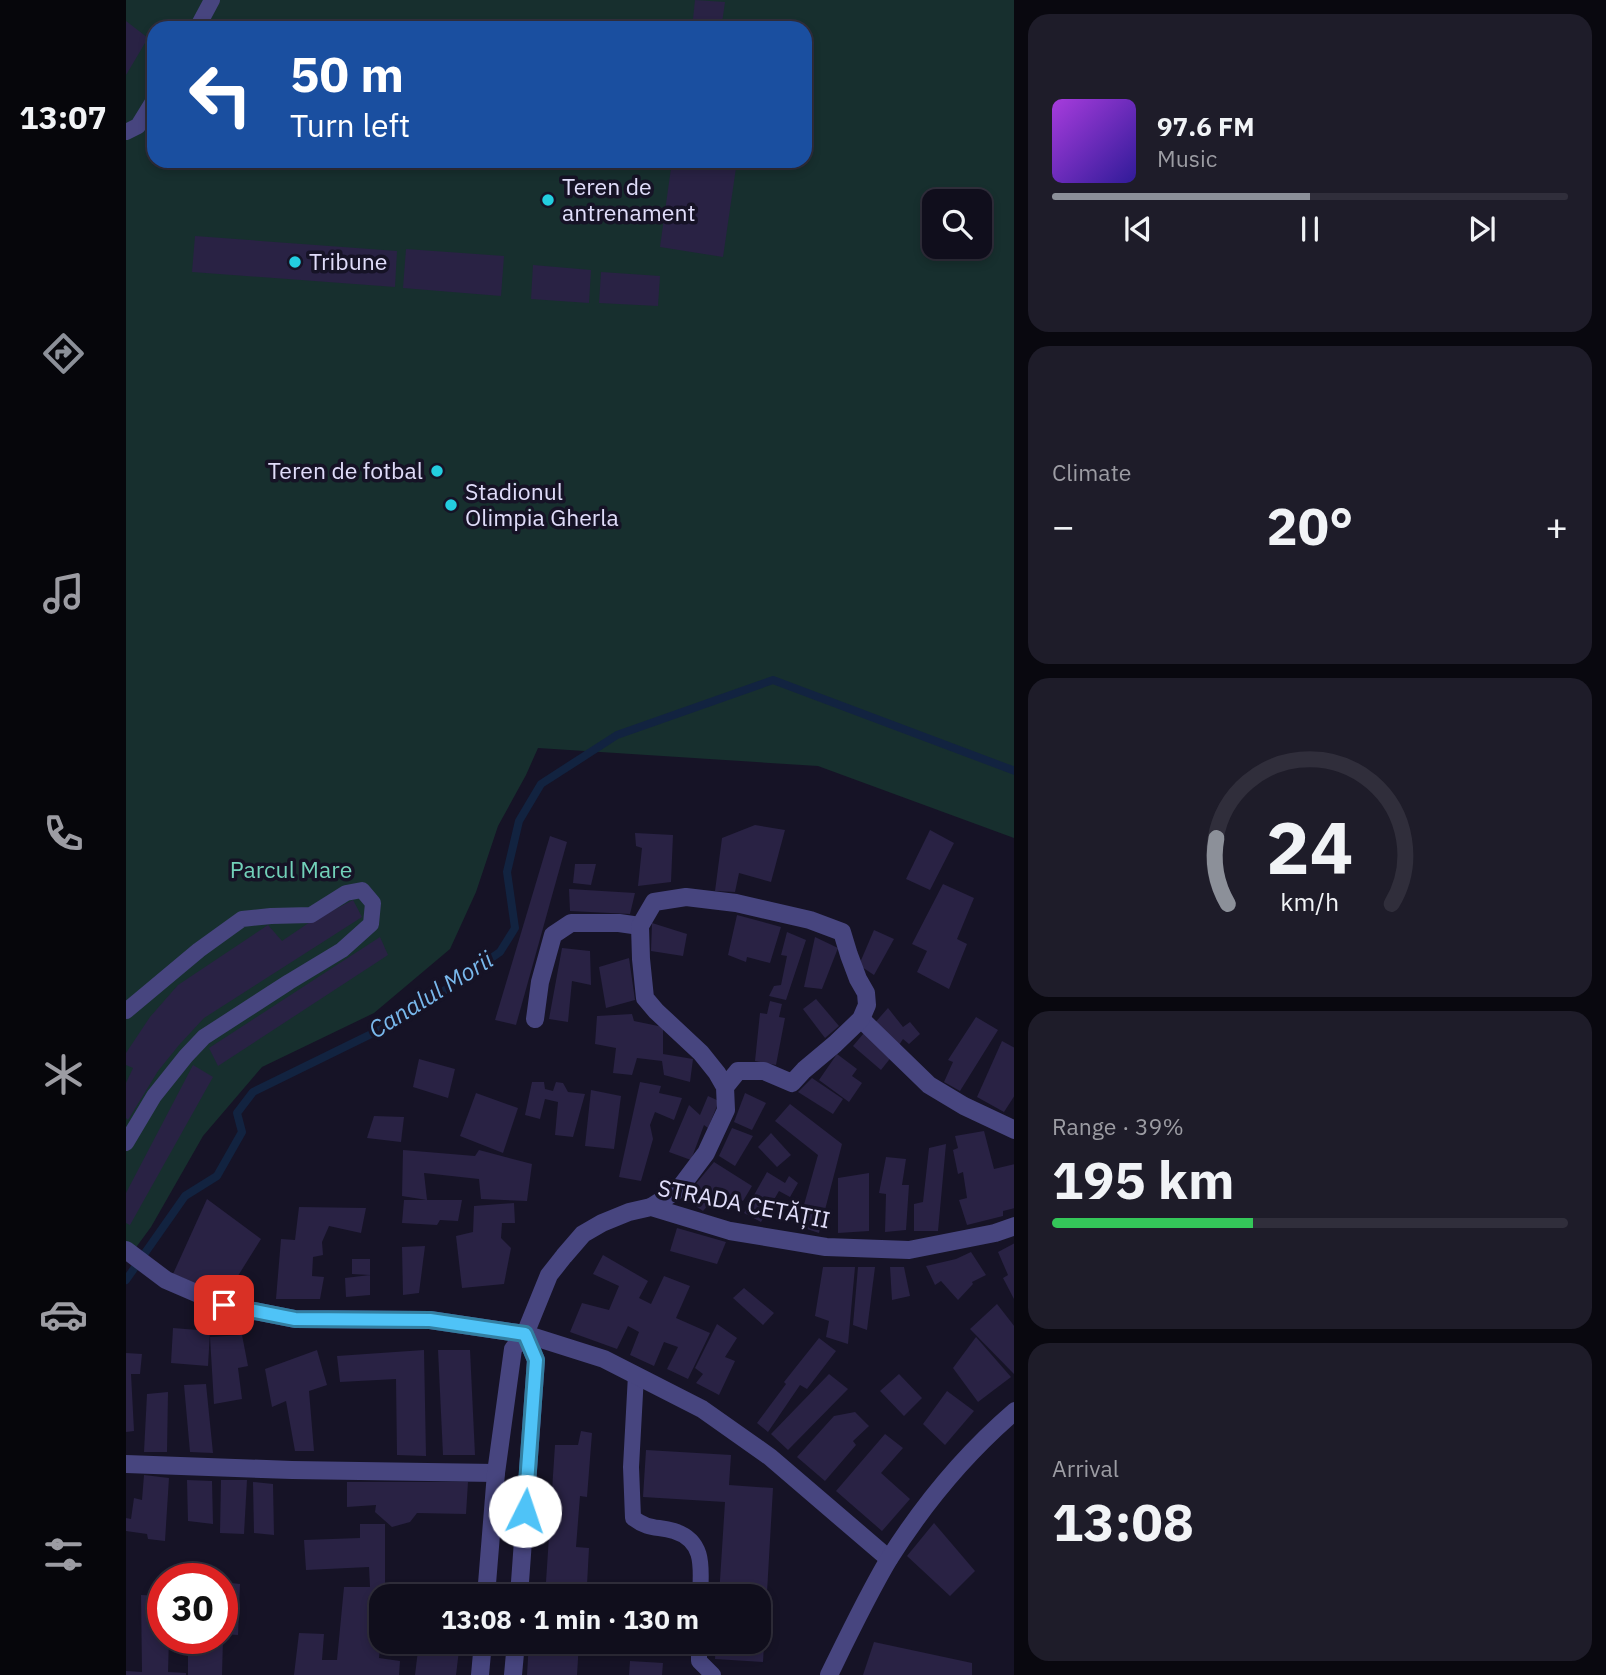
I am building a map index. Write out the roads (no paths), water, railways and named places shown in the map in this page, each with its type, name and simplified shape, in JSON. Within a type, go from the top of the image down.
[{"type":"street","points":[[651,1207],[679,1189],[706,1153],[726,1110],[725,1087],[701,1053],[645,998],[640,959],[640,926],[654,902],[686,897],[736,903],[810,920],[842,932],[866,993],[867,1005],[861,1019],[792,1083],[764,1071],[738,1071],[725,1087]]},
{"type":"street","points":[[535,1020],[540,982],[553,936],[571,923],[640,926]]},
{"type":"street","points":[[861,1019],[929,1085],[964,1106],[1014,1130]]},
{"type":"street","name":"STRADA CETĂȚII","points":[[487,1584],[496,1473],[513,1349],[525,1334],[550,1275],[583,1234],[629,1212],[651,1207],[730,1231],[826,1247],[909,1250],[995,1233],[1014,1226]]},
{"type":"street","points":[[126,1250],[166,1280],[224,1305],[295,1319],[430,1320],[525,1334],[604,1359],[702,1409],[770,1457],[889,1559]]},
{"type":"street","points":[[520,1584],[536,1360],[525,1334]]},
{"type":"street","points":[[829,1675],[889,1559],[937,1492],[993,1429],[1014,1410]]},
{"type":"street","points":[[126,1464],[496,1473]]},
{"type":"street","points":[[480,1675],[481,1654]]},
{"type":"street","points":[[513,1675],[515,1654]]},
{"type":"lane","points":[[201,21],[212,0]]},
{"type":"lane","points":[[126,132],[138,126],[147,111]]},
{"type":"lane","points":[[126,1011],[199,950],[242,919],[311,915],[346,893],[362,890],[373,903],[371,924],[342,950],[204,1037],[154,1096],[126,1143]]},
{"type":"lane","points":[[636,1375],[631,1466],[633,1518],[644,1526],[676,1532],[692,1541],[701,1560],[700,1584]]},
{"type":"lane","points":[[699,1654],[699,1661],[713,1675]]},
{"type":"waterway","name":"Canalul Morii","points":[[126,1280],[185,1196],[217,1176],[242,1132],[237,1113],[253,1092],[406,1017],[500,952],[515,928],[507,872],[519,821],[541,784],[617,735],[773,680],[1014,771]]},
{"type":"place","name":"Teren de antrenament","points":[[548,200]]},
{"type":"place","name":"Tribune","points":[[295,262]]},
{"type":"place","name":"Teren de fotbal","points":[[437,471]]},
{"type":"place","name":"Stadionul Olimpia Gherla","points":[[451,505]]},
{"type":"park label","name":"Parcul Mare","points":[[291,870]]}]
